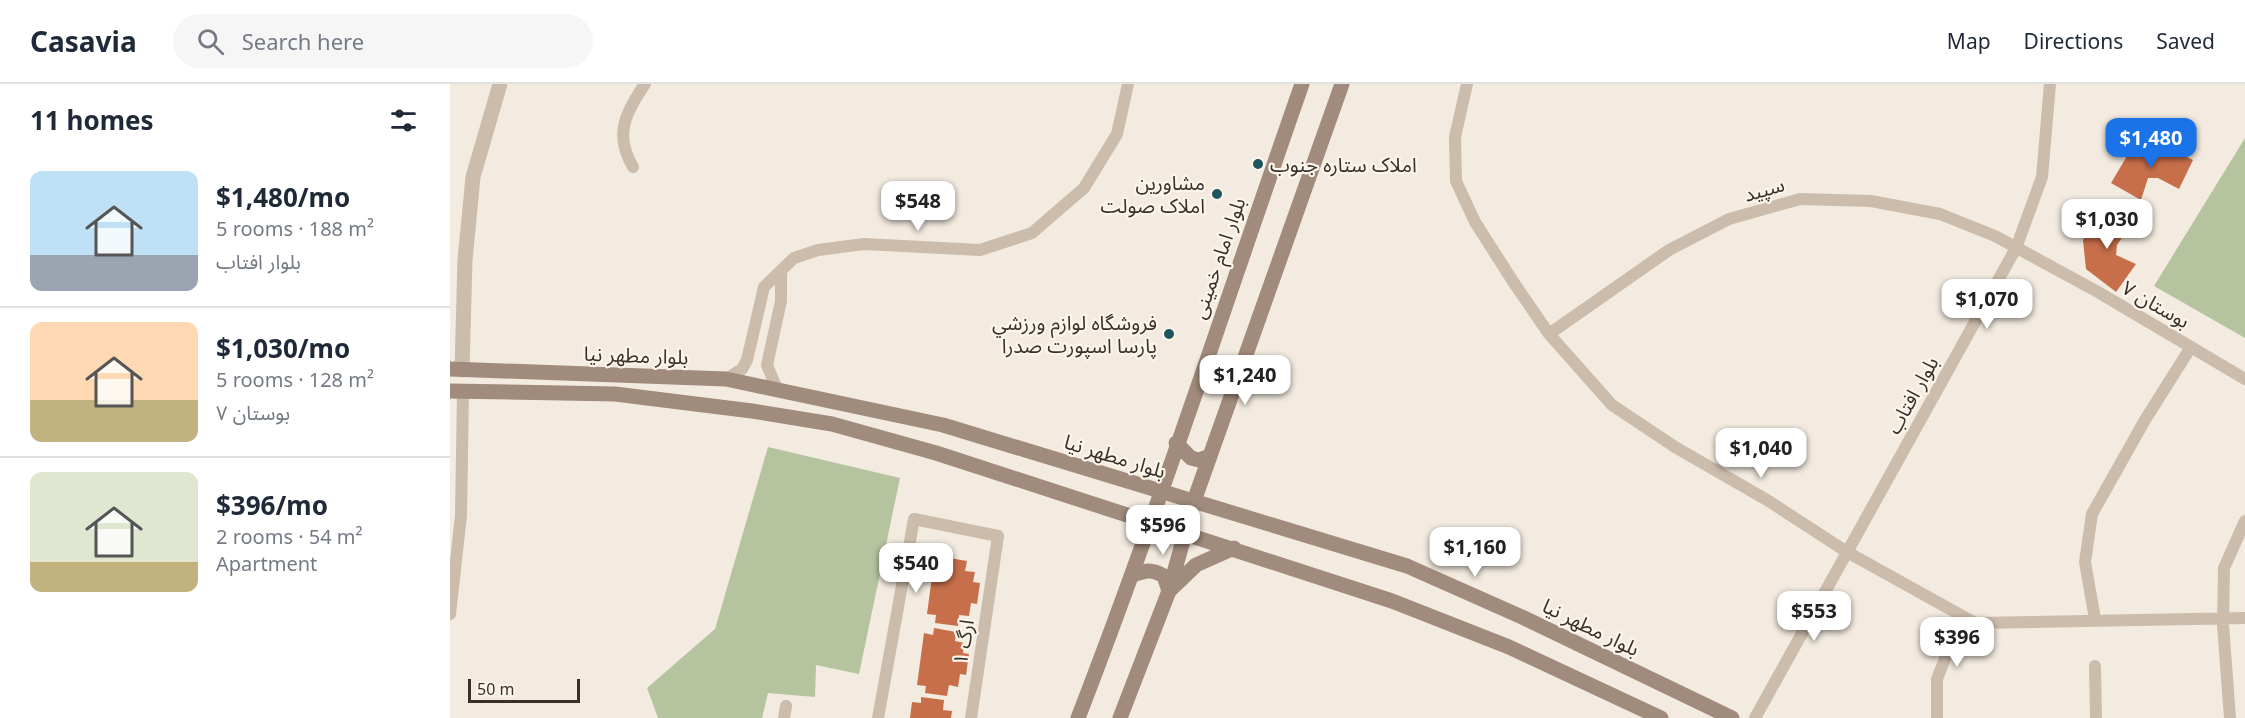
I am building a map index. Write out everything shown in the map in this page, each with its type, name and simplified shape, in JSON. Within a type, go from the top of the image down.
[{"type":"main road","name":"بلوار امام خمینی","points":[[1078,718],[1133,575],[1159,492],[1302,84]]},
{"type":"main road","points":[[1120,718],[1169,591],[1194,501],[1342,84]]},
{"type":"main road","name":"بلوار مطهر نیا","points":[[456,369],[726,379],[754,383],[943,425],[1407,566],[1532,622],[1732,718]]},
{"type":"main road","points":[[752,411],[754,383]]},
{"type":"main road","name":"بلوار مطهر نیا","points":[[456,391],[615,394],[752,411],[832,424],[936,453],[1392,601],[1509,646],[1661,718]]},
{"type":"main road","points":[[1176,443],[1191,459],[1210,456]]},
{"type":"main road","points":[[1169,591],[1196,565],[1234,548]]},
{"type":"main road","points":[[1133,575],[1147,569],[1156,571],[1164,576],[1169,591]]},
{"type":"street","points":[[456,369],[473,177],[500,84]]},
{"type":"street","points":[[633,167],[623,152],[622,129],[630,106],[645,84]]},
{"type":"street","points":[[726,379],[742,369],[747,360],[764,287],[794,258],[818,250],[864,244],[980,250],[1032,233],[1084,188],[1118,134],[1128,84]]},
{"type":"street","points":[[1467,84],[1455,137],[1456,181],[1475,222],[1549,334],[1612,405],[1675,447],[1767,500],[1847,552],[1961,618],[1975,623],[2245,618]]},
{"type":"street","name":"بلوار افتاب","points":[[1755,718],[2016,248],[2042,177],[2050,84]]},
{"type":"street","name":"سپید","points":[[1549,334],[1669,250],[1729,219],[1800,199],[1871,201],[1940,214],[2016,248]]},
{"type":"street","name":"بوستان ۷","points":[[2016,248],[2245,379]]},
{"type":"street","points":[[777,389],[767,364],[781,301],[781,271]]},
{"type":"street","points":[[2095,619],[2085,562],[2092,514],[2140,429],[2191,347]]},
{"type":"street","points":[[450,614],[461,516],[462,445],[456,391]]},
{"type":"street","points":[[450,450],[462,445]]},
{"type":"street","name":"ارگ ۱","points":[[878,718],[914,519],[998,536],[971,718]]},
{"type":"street","points":[[2230,718],[2223,617],[2224,568],[2245,521]]},
{"type":"street","points":[[1937,718],[1937,680],[1961,618]]},
{"type":"street","points":[[2095,666],[2096,718]]},
{"type":"green space","points":[[2245,138],[2245,338],[2154,286]]},
{"type":"green space","points":[[768,447],[900,478],[859,674],[816,665],[815,697],[768,693],[762,718],[658,718],[647,688],[715,629]]},
{"type":"building","points":[[2158,143],[2193,160],[2179,189],[2158,178],[2148,178],[2141,200],[2111,183],[2130,151]]},
{"type":"building","points":[[2103,207],[2131,225],[2117,245],[2116,255],[2136,264],[2116,292],[2086,269],[2083,240]]},
{"type":"building","points":[[944,557],[967,561],[965,571],[975,572],[973,582],[980,583],[977,604],[971,603],[969,616],[959,615],[958,626],[935,623],[936,615],[927,614],[934,562],[943,564]]},
{"type":"building","points":[[934,628],[956,632],[955,641],[964,643],[963,653],[969,654],[966,675],[960,674],[958,687],[949,685],[947,696],[925,693],[926,686],[917,685],[924,633],[933,635]]},
{"type":"building","points":[[921,697],[944,700],[943,710],[952,711],[951,718],[910,718],[912,702],[921,703]]},
{"type":"place","name":"املاک ستاره جنوب","points":[[1258,164]]},
{"type":"place","name":"مشاورین املاک صولت","points":[[1217,194]]},
{"type":"place","name":"فروشگاه لوازم ورزشي پارسا اسپورت صدرا","points":[[1169,334]]}]
